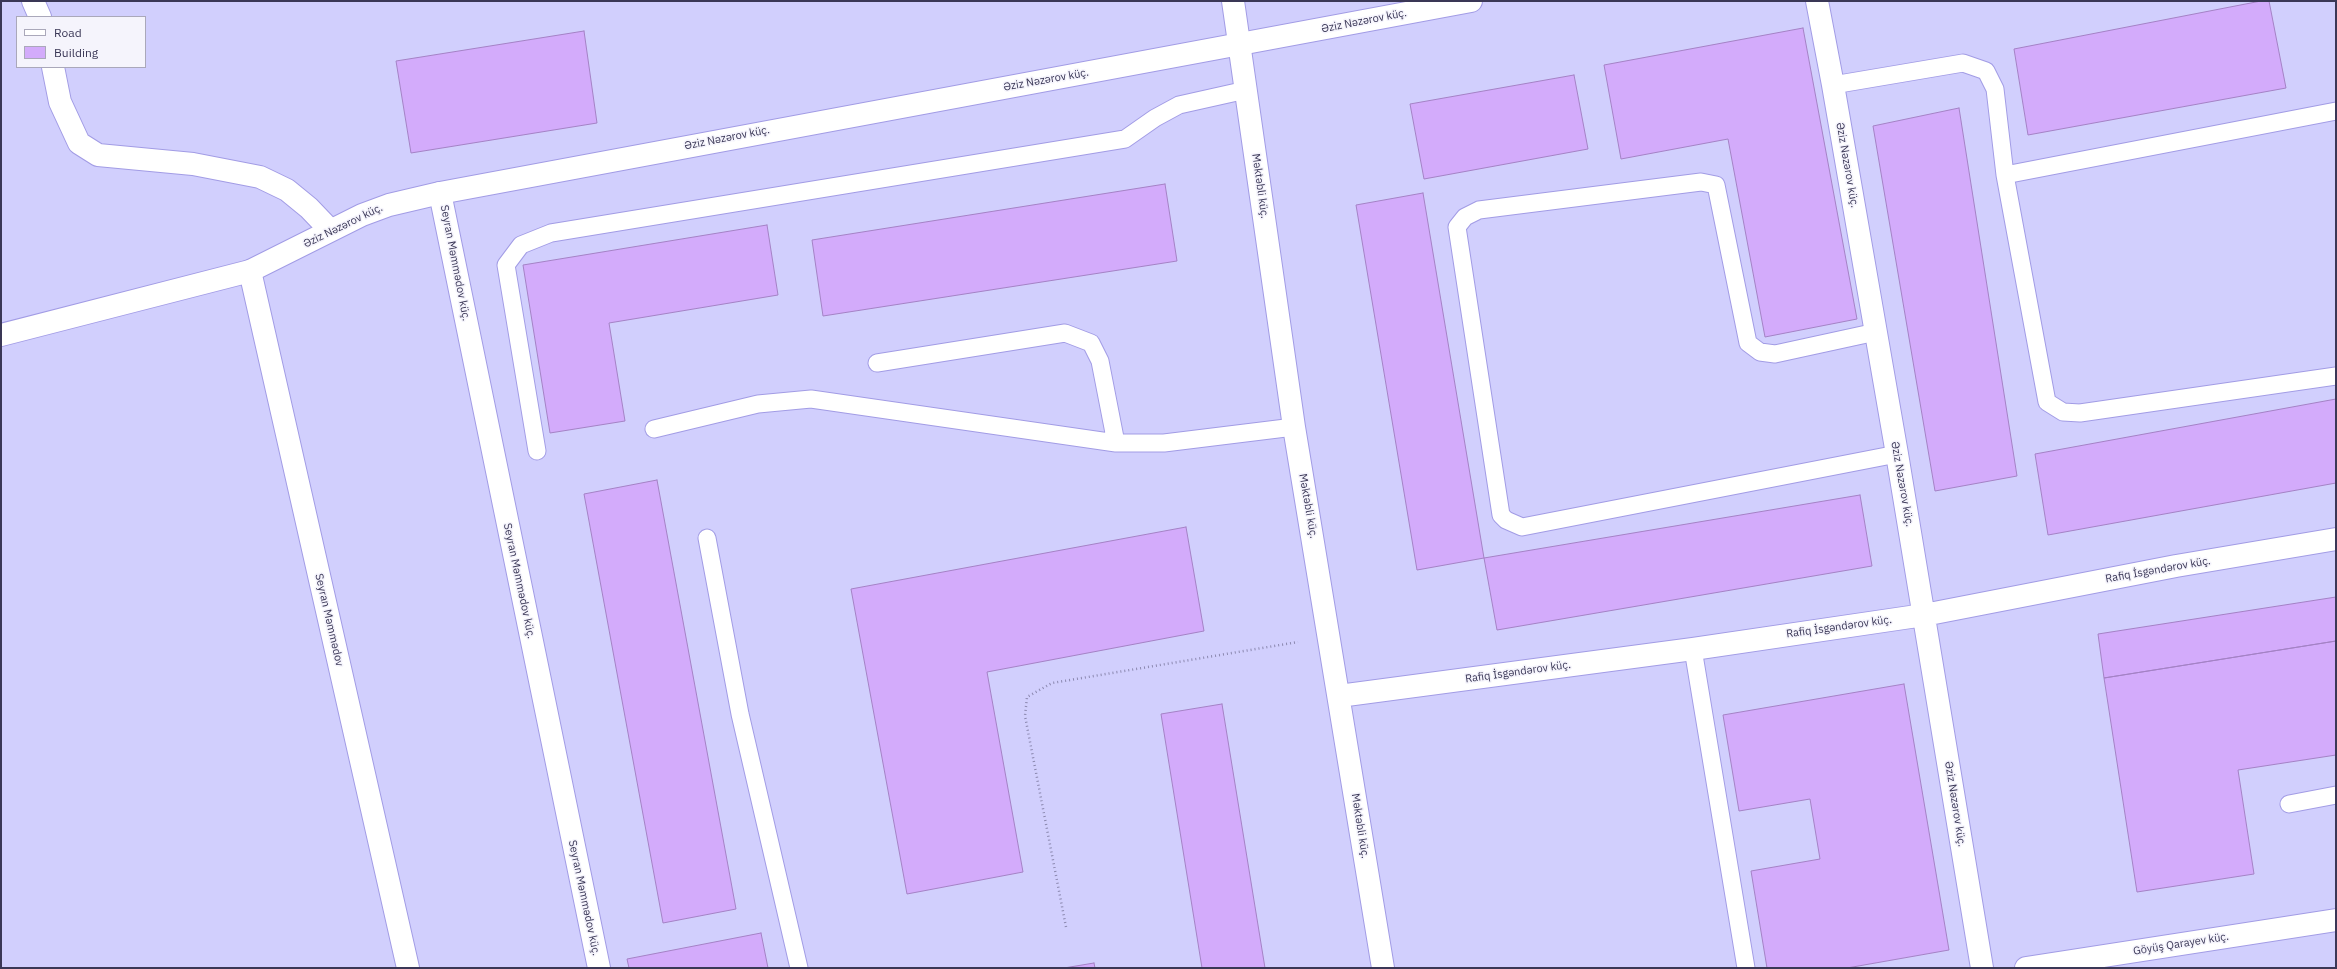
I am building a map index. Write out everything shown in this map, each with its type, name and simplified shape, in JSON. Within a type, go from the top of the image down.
[{"type":"street","points":[[33,1],[40,16]]},
{"type":"street","name":"Məktəbli küç.","points":[[1233,1],[1294,426],[1330,637],[1383,968]]},
{"type":"street","name":"Əziz Nəzərov küç.","points":[[1,335],[250,271],[285,255],[330,230],[388,205],[440,193],[1471,1]]},
{"type":"street","name":"Əziz Nəzərov küç.","points":[[1817,1],[1897,454],[1982,968]]},
{"type":"street","points":[[53,68],[60,102],[79,143],[98,155],[193,164],[260,177],[287,190],[309,208],[330,230]]},
{"type":"street","name":"Seyran Məmmədov küç.","points":[[440,193],[599,968]]},
{"type":"street","name":"Seyran Məmmədov","points":[[250,271],[408,968]]},
{"type":"street","name":"Rafiq İsgəndərov küç.","points":[[1339,696],[1693,649],[1924,614],[2176,566],[2336,539]]},
{"type":"street","name":"Göyüş Qarayev küç.","points":[[2026,968],[2336,920]]},
{"type":"lane","points":[[1833,85],[1962,63],[1986,71],[1995,89],[2005,174],[2047,402],[2063,412],[2080,413],[2336,376]]},
{"type":"lane","points":[[537,451],[506,265],[521,246],[551,233],[1125,139],[1155,118],[1179,105],[1246,90]]},
{"type":"lane","points":[[2005,174],[2336,111]]},
{"type":"lane","points":[[1876,332],[1775,354],[1760,352],[1748,343],[1716,185],[1701,182],[1479,210],[1465,217],[1457,227],[1501,514],[1506,520],[1522,527],[1897,454]]},
{"type":"lane","points":[[877,363],[1065,333],[1091,342],[1100,361],[1116,443]]},
{"type":"lane","points":[[654,429],[758,404],[812,399],[1116,443],[1164,443],[1294,426]]},
{"type":"lane","points":[[707,538],[740,714],[799,968]]},
{"type":"lane","points":[[1693,649],[1746,968]]},
{"type":"lane","points":[[2289,804],[2336,795]]},
{"type":"path","points":[[1066,928],[1025,716],[1027,697],[1052,683],[1330,637]]},
{"type":"building","points":[[2261,1],[2269,1],[2286,88],[2028,135],[2014,49]]},
{"type":"building","points":[[1803,28],[1857,319],[1765,337],[1728,139],[1621,159],[1604,65]]},
{"type":"building","points":[[584,31],[597,123],[411,153],[396,61]]},
{"type":"building","points":[[1574,75],[1588,149],[1424,179],[1410,104]]},
{"type":"building","points":[[1959,108],[2017,476],[1935,491],[1873,126]]},
{"type":"building","points":[[1165,184],[1177,261],[823,316],[812,240]]},
{"type":"building","points":[[1423,193],[1484,558],[1417,570],[1356,205]]},
{"type":"building","points":[[767,225],[778,295],[609,323],[625,421],[550,433],[523,265]]},
{"type":"building","points":[[2336,399],[2336,483],[2048,535],[2035,454]]},
{"type":"building","points":[[657,480],[736,909],[663,923],[584,494]]},
{"type":"building","points":[[1860,495],[1872,566],[1497,630],[1484,558]]},
{"type":"building","points":[[1186,527],[1204,631],[987,672],[1023,872],[907,894],[851,589]]},
{"type":"building","points":[[2336,597],[2336,641],[2104,678],[2098,634]]},
{"type":"building","points":[[2336,641],[2336,755],[2238,770],[2254,874],[2137,892],[2104,678]]},
{"type":"building","points":[[1904,684],[1949,950],[1847,968],[1767,968],[1751,871],[1820,859],[1810,799],[1739,811],[1723,715]]},
{"type":"building","points":[[1222,704],[1265,968],[1202,968],[1161,714]]},
{"type":"building","points":[[761,933],[768,968],[629,968],[627,959]]},
{"type":"building","points":[[1094,963],[1095,968],[1064,968]]}]
